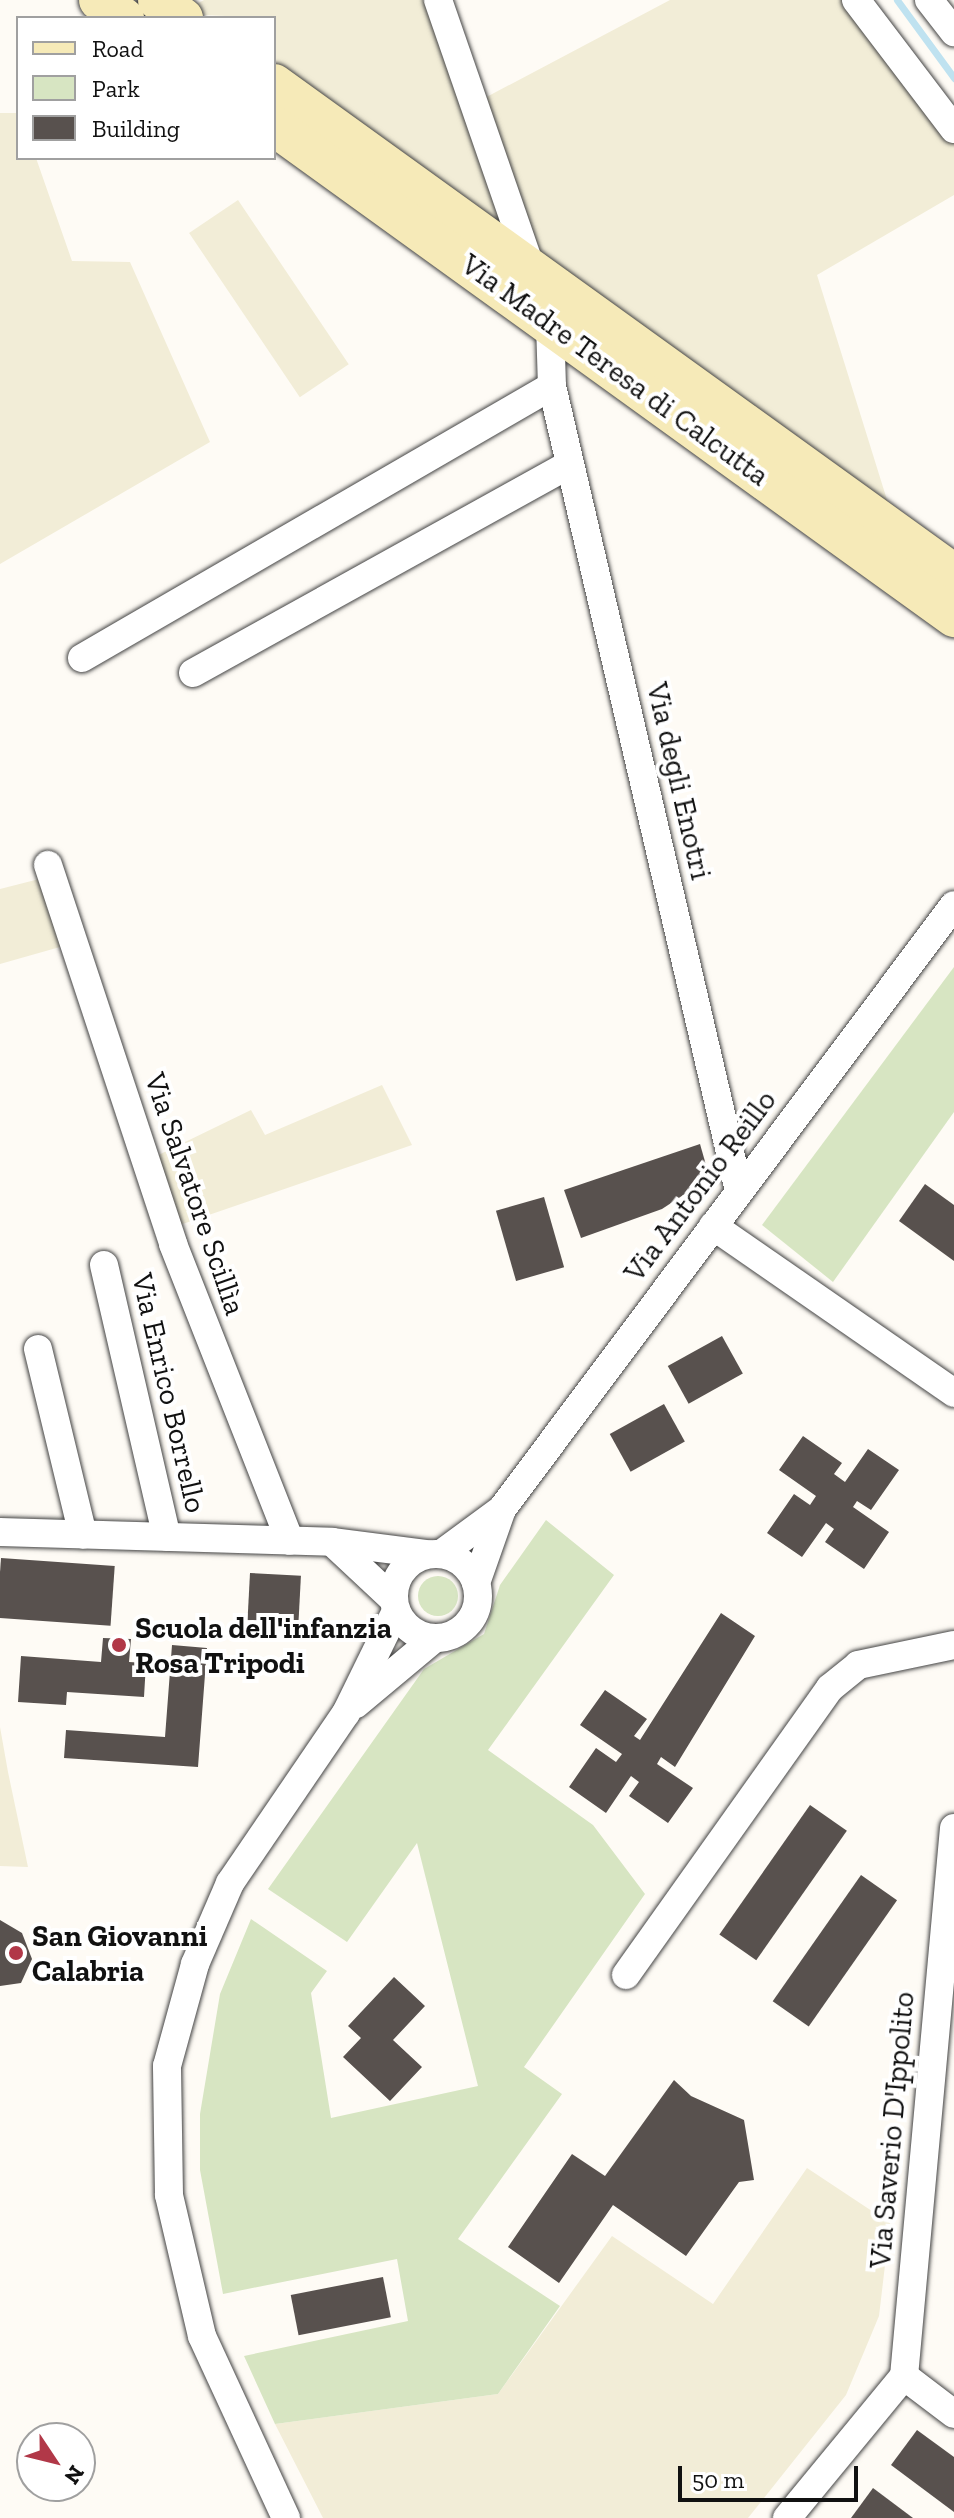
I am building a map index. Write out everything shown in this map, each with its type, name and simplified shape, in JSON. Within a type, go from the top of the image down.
[{"type":"main road","points":[[99,0],[121,16]]},
{"type":"main road","points":[[158,0],[180,16]]},
{"type":"main road","name":"Via Madre Teresa di Calcutta","points":[[276,85],[954,574]]},
{"type":"main road","name":"Via Madre Teresa di Calcutta","points":[[276,127],[954,617]]},
{"type":"street","points":[[438,0],[531,268]]},
{"type":"street","points":[[856,0],[954,129]]},
{"type":"street","points":[[929,0],[954,32]]},
{"type":"street","name":"Via degli Enotri","points":[[550,323],[552,386],[739,1191]]},
{"type":"street","points":[[82,658],[552,386]]},
{"type":"street","points":[[193,673],[570,464]]},
{"type":"street","name":"Via Salvatore Scillìa","points":[[48,865],[173,1244],[290,1541]]},
{"type":"street","name":"Via Antonio Reillo","points":[[476,1583],[502,1509],[954,905]]},
{"type":"street","points":[[713,1226],[954,1393]]},
{"type":"street","name":"Via Enrico Borrello","points":[[104,1265],[167,1537]]},
{"type":"street","points":[[38,1349],[83,1535]]},
{"type":"street","name":"Via Antonio Reillo","points":[[434,1554],[502,1509]]},
{"type":"street","points":[[0,1532],[332,1542],[434,1554],[463,1563],[476,1583],[469,1621],[435,1638],[346,1713]]},
{"type":"street","points":[[332,1542],[395,1605],[411,1631],[435,1638]]},
{"type":"street","points":[[286,2518],[202,2336],[169,2195],[167,2066],[195,1964],[230,1883],[346,1713],[395,1605],[402,1571],[434,1554]]},
{"type":"street","points":[[626,1975],[830,1688],[858,1665],[954,1645]]},
{"type":"street","name":"Via Saverio D'Ippolito","points":[[904,2376],[954,1828]]},
{"type":"street","points":[[787,2518],[904,2376],[954,2414]]},
{"type":"shaded area","points":[[204,0],[438,0],[479,101],[670,0],[856,0],[954,129],[954,195],[817,275],[897,532],[276,85],[276,16],[177,14]]},
{"type":"shaded area","points":[[0,113],[16,113],[16,160],[37,160],[72,261],[130,262],[210,442],[0,564]]},
{"type":"shaded area","points":[[238,200],[349,364],[300,397],[189,233]]},
{"type":"shaded area","points":[[51,876],[74,943],[0,964],[0,889]]},
{"type":"shaded area","points":[[382,1085],[412,1145],[168,1229],[146,1161],[251,1110],[265,1135]]},
{"type":"shaded area","points":[[0,1727],[8,1772],[28,1867],[0,1866]]},
{"type":"shaded area","points":[[807,2168],[890,2223],[879,2316],[846,2395],[748,2518],[323,2518],[275,2424],[498,2394],[612,2236],[713,2304]]},
{"type":"green space","points":[[954,967],[954,1112],[833,1282],[762,1225]]},
{"type":"green space","points":[[546,1520],[614,1575],[488,1750],[593,1825],[645,1894],[524,2067],[562,2094],[458,2239],[560,2306],[498,2394],[275,2424],[244,2356],[408,2321],[397,2259],[223,2294],[200,2170],[200,2114],[220,1994],[251,1919],[327,1971],[311,1993],[331,2118],[478,2086],[417,1843],[347,1942],[268,1889],[424,1669],[484,1634],[500,1585]]},
{"type":"green space","points":[[438,1576],[452,1582],[458,1596],[452,1610],[438,1616],[424,1610],[418,1596],[424,1582]]},
{"type":"building","points":[[700,1144],[708,1172],[697,1186],[662,1209],[581,1238],[564,1190]]},
{"type":"building","points":[[925,1184],[954,1205],[954,1261],[899,1221]]},
{"type":"building","points":[[544,1197],[564,1267],[516,1281],[496,1211]]},
{"type":"building","points":[[722,1336],[743,1374],[689,1404],[668,1366]]},
{"type":"building","points":[[664,1404],[685,1442],[631,1472],[610,1434]]},
{"type":"building","points":[[803,1436],[842,1463],[834,1474],[845,1482],[868,1449],[899,1470],[871,1510],[857,1501],[853,1507],[889,1532],[864,1569],[825,1542],[834,1529],[826,1523],[802,1557],[767,1533],[794,1494],[810,1505],[816,1496],[779,1470]]},
{"type":"building","points":[[1,1558],[115,1566],[111,1626],[0,1618]]},
{"type":"building","points":[[250,1573],[301,1576],[298,1623],[248,1620]]},
{"type":"building","points":[[721,1613],[755,1636],[675,1767],[661,1757],[657,1764],[693,1788],[668,1823],[629,1796],[639,1782],[631,1776],[606,1813],[569,1787],[596,1748],[616,1762],[622,1754],[580,1725],[605,1690],[647,1719],[634,1736],[640,1740]]},
{"type":"building","points":[[103,1638],[131,1639],[129,1662],[146,1663],[144,1697],[67,1692],[66,1705],[18,1702],[21,1656],[101,1662]]},
{"type":"building","points":[[172,1645],[207,1648],[198,1767],[64,1758],[66,1730],[165,1737]]},
{"type":"building","points":[[810,1805],[847,1831],[756,1960],[719,1934]]},
{"type":"building","points":[[861,1875],[897,1900],[809,2026],[773,2001]]},
{"type":"building","name":"San Giovanni Calabria","points":[[0,1920],[22,1933],[32,1959],[21,1983],[0,1986]]},
{"type":"building","points":[[394,1977],[425,2006],[393,2040],[422,2067],[390,2101],[343,2057],[361,2038],[348,2026]]},
{"type":"building","points":[[674,2080],[691,2096],[744,2120],[754,2180],[739,2182],[686,2256],[613,2205],[559,2283],[508,2247],[572,2154],[605,2176]]},
{"type":"building","points":[[383,2277],[391,2317],[299,2335],[291,2295]]},
{"type":"building","points":[[917,2430],[954,2457],[954,2512],[891,2465]]},
{"type":"building","points":[[873,2488],[913,2518],[851,2518]]},
{"type":"waterway","points":[[897,0],[954,78]]},
{"type":"place","name":"Scuola dell'infanzia Rosa Tripodi","points":[[119,1645]]},
{"type":"place","name":"San Giovanni Calabria","points":[[16,1953]]}]
